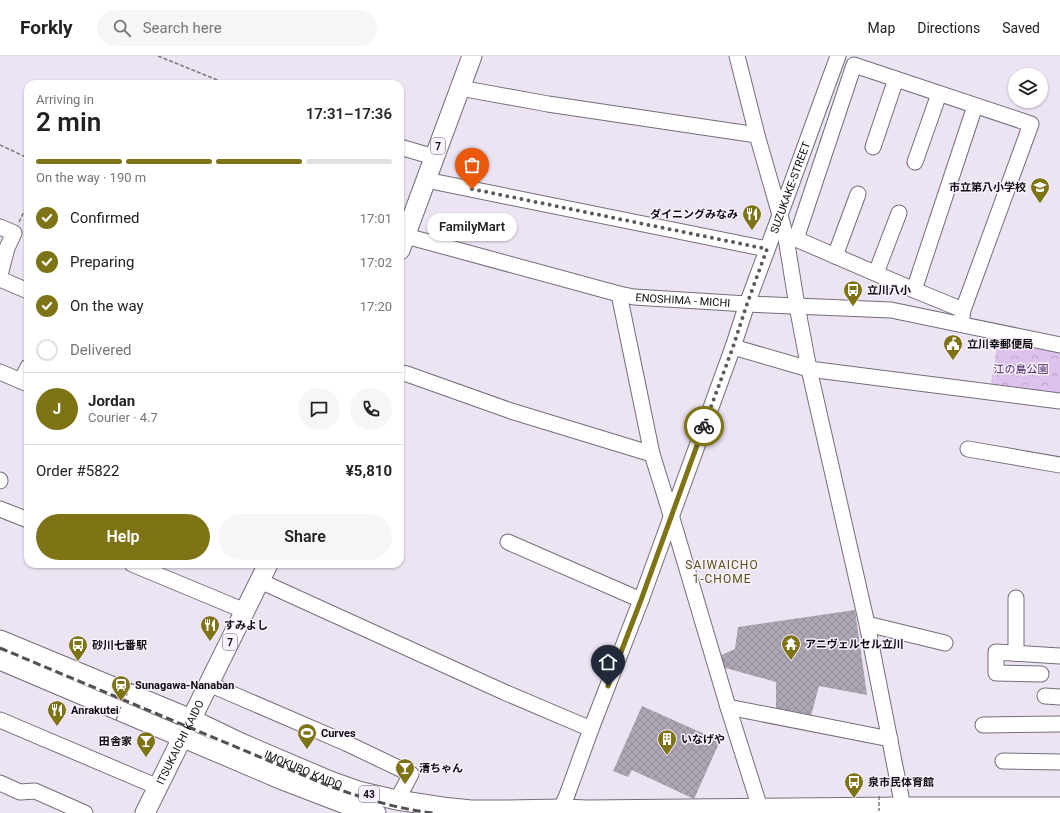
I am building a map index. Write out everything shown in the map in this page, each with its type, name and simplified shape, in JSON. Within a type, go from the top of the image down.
[{"type":"main road","name":"7","points":[[404,240],[472,56]]},
{"type":"main road","name":"ITSUKAICHI KAIDO","points":[[145,813],[264,572]]},
{"type":"main road","name":"IMOKUBO KAIDO","points":[[0,640],[191,719],[241,743],[330,781],[358,791],[397,800],[470,810],[560,811],[760,811],[903,807],[964,810],[1058,807]]},
{"type":"main road","name":"IMOKUBO KAIDO","points":[[0,660],[285,781],[345,804],[376,813]]},
{"type":"street","points":[[737,56],[757,136],[786,238],[796,306],[867,624],[903,807]]},
{"type":"street","name":"SUZUKAKE-STREET","points":[[560,811],[641,600],[838,56]]},
{"type":"street","points":[[854,65],[896,79],[1031,124],[962,317],[914,290],[796,239],[854,65]]},
{"type":"street","points":[[873,147],[896,79]]},
{"type":"street","points":[[460,88],[548,104],[757,136]]},
{"type":"street","points":[[915,162],[939,94]]},
{"type":"street","points":[[914,290],[976,106]]},
{"type":"street","points":[[404,147],[434,157]]},
{"type":"street","points":[[426,180],[767,249]]},
{"type":"street","points":[[835,256],[858,194]]},
{"type":"street","points":[[876,273],[899,213]]},
{"type":"street","points":[[0,275],[7,248],[7,230]]},
{"type":"street","name":"ENOSHIMA - MICHI","points":[[404,243],[634,297],[747,304],[891,310],[962,317],[1060,345]]},
{"type":"street","points":[[0,279],[24,289]]},
{"type":"street","points":[[619,294],[652,454],[760,811]]},
{"type":"street","points":[[733,347],[809,369],[1060,401]]},
{"type":"street","points":[[0,372],[24,383]]},
{"type":"street","points":[[404,374],[511,411],[652,454]]},
{"type":"street","points":[[968,449],[1060,465]]},
{"type":"street","points":[[0,508],[24,518]]},
{"type":"street","points":[[508,542],[641,600]]},
{"type":"street","points":[[142,568],[245,611]]},
{"type":"street","points":[[264,572],[504,692],[591,729]]},
{"type":"street","points":[[1016,598],[1016,654]]},
{"type":"street","points":[[867,624],[945,643]]},
{"type":"street","points":[[1041,674],[996,673],[996,652],[1060,656]]},
{"type":"street","points":[[209,684],[346,743],[411,774],[397,800]]},
{"type":"street","points":[[1044,696],[1060,697]]},
{"type":"street","points":[[728,707],[890,739]]},
{"type":"street","points":[[0,720],[158,786]]},
{"type":"street","points":[[983,725],[1060,724]]},
{"type":"street","points":[[1003,761],[1060,762]]},
{"type":"street","points":[[0,783],[20,792],[35,791],[85,813]]},
{"type":"path","points":[[158,56],[217,80]]},
{"type":"path","points":[[0,145],[24,156]]},
{"type":"path","points":[[7,230],[24,207]]},
{"type":"path","points":[[126,696],[132,683]]},
{"type":"path","points":[[116,720],[121,707]]},
{"type":"path","points":[[879,796],[879,811]]},
{"type":"green space","name":"江の島公園","points":[[998,339],[1060,351],[1060,397],[990,390]]},
{"type":"building","name":"アニヴェルセル立川","points":[[855,610],[867,695],[819,686],[811,716],[776,710],[776,682],[722,667],[719,656],[735,649],[738,627]]},
{"type":"building","name":"いなげや","points":[[642,706],[720,741],[694,799],[632,770],[628,777],[613,771]]},
{"type":"railway","points":[[0,648],[329,786],[406,809],[433,813]]},
{"type":"way so far","points":[[472,189],[767,249],[704,426]]},
{"type":"place","name":"FamilyMart","points":[[472,189]]},
{"type":"place","name":"市立第八小学校","points":[[1040,204]]},
{"type":"place","name":"ダイニングみなみ","points":[[752,231]]},
{"type":"place","name":"立川八小","points":[[853,307]]},
{"type":"place","name":"立川幸郵便局","points":[[953,361]]},
{"type":"place","name":"すみよし","points":[[210,642]]},
{"type":"place","name":"アニヴェルセル立川","points":[[791,661]]},
{"type":"place","name":"砂川七番駅","points":[[78,662]]},
{"type":"place","name":"Sunagawa-Nanaban","points":[[121,702]]},
{"type":"place","name":"Anrakutei","points":[[57,727]]},
{"type":"place","name":"Curves","points":[[307,750]]},
{"type":"place","name":"いなげや","points":[[667,756]]},
{"type":"place","name":"田舎家","points":[[146,758]]},
{"type":"place","name":"清ちゃん","points":[[405,785]]},
{"type":"place","name":"泉市民体育館","points":[[854,799]]},
{"type":"district","name":"SAIWAICHO 1-CHOME","points":[[722,572]]},
{"type":"route","points":[[608,686],[704,426]]}]
